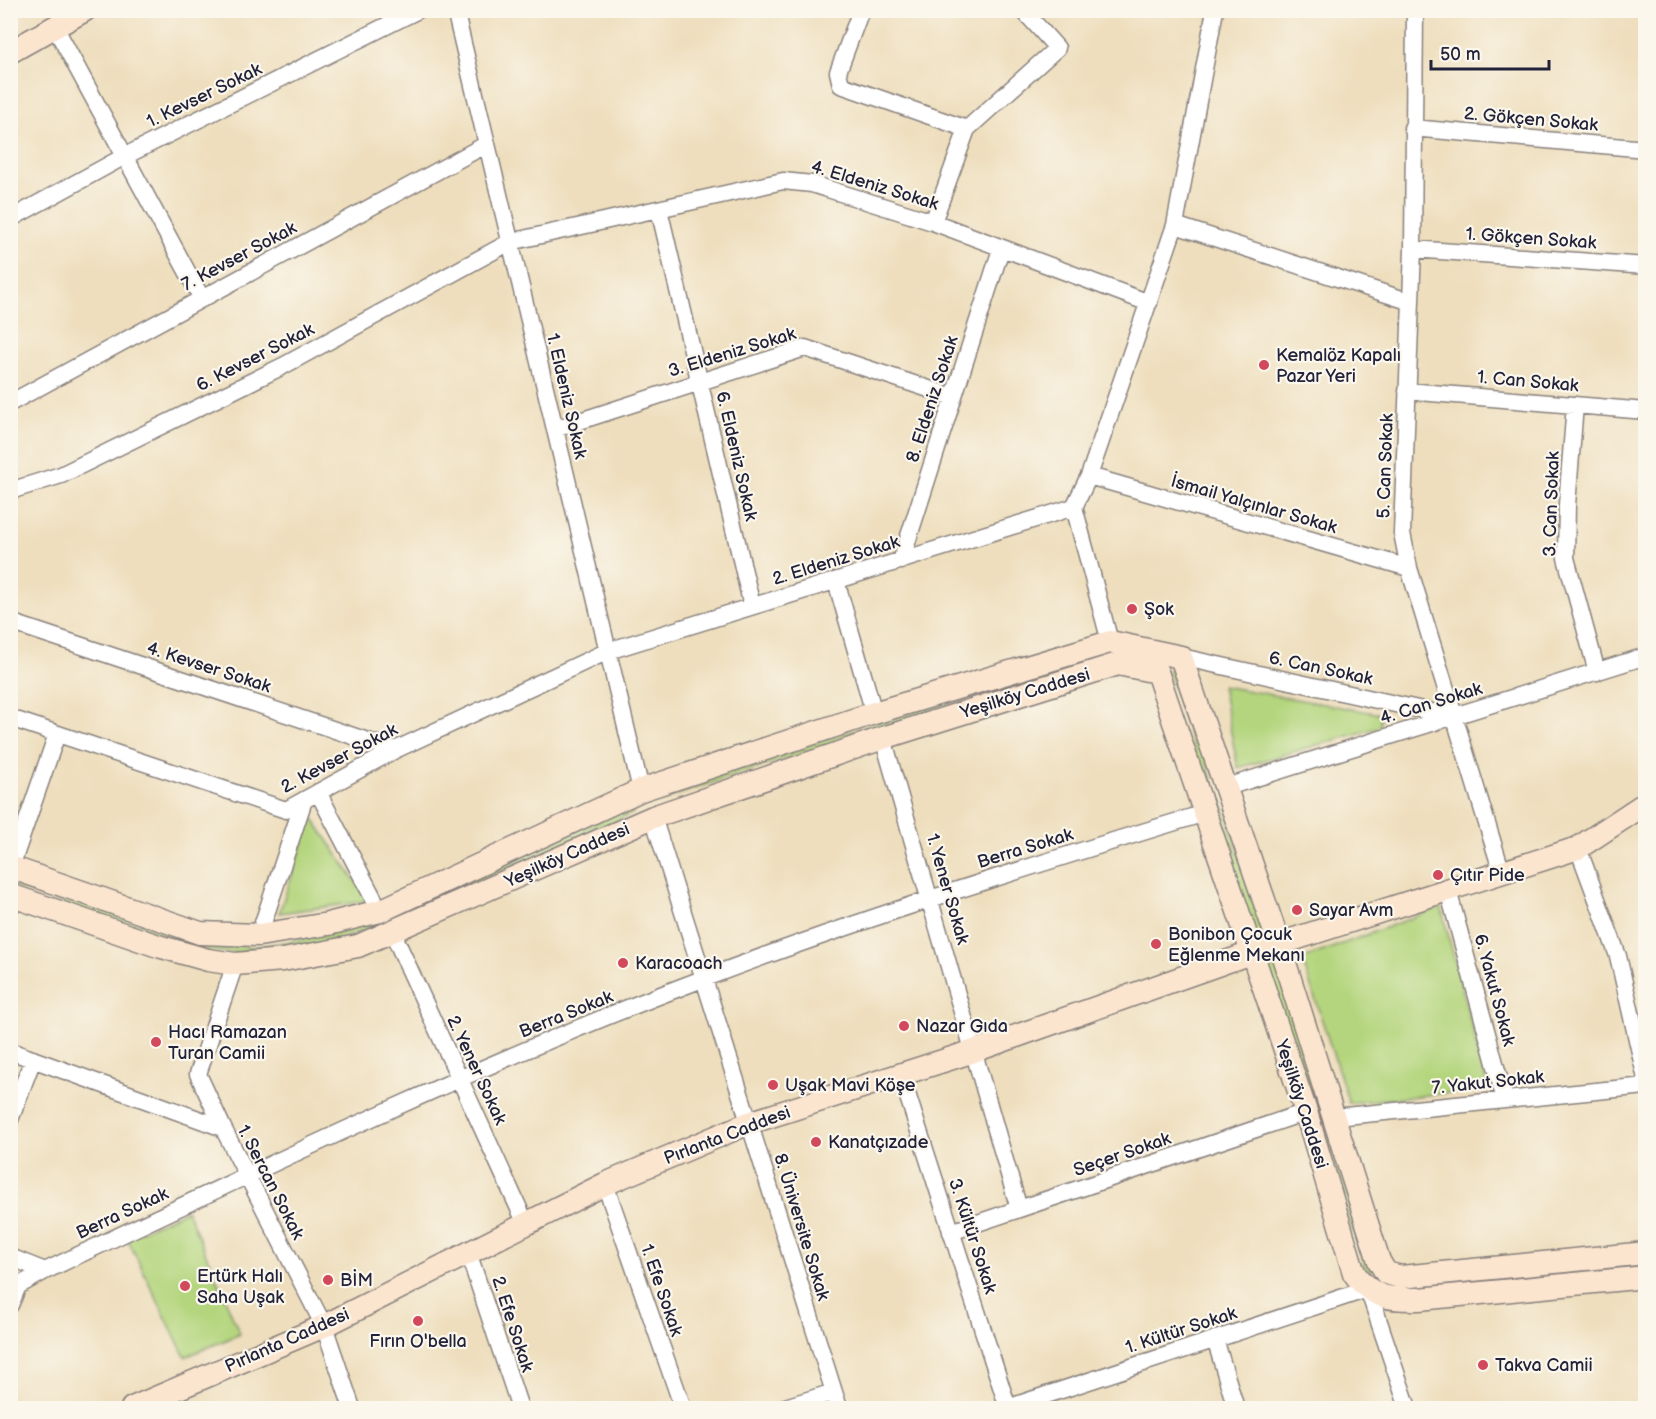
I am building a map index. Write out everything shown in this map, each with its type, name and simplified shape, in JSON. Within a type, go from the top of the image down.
[{"type":"street","points":[[10,52],[85,10]]},
{"type":"street","name":"1. Kevser Sokak","points":[[10,219],[125,156],[418,10]]},
{"type":"street","name":"1. Eldeniz Sokak","points":[[455,10],[642,790]]},
{"type":"street","points":[[861,10],[838,72],[841,85],[967,129]]},
{"type":"street","points":[[933,222],[967,129],[1057,48],[1023,10]]},
{"type":"street","points":[[1118,664],[1074,507],[1089,476],[1175,225],[1215,10]]},
{"type":"street","name":"5. Can Sokak","points":[[1414,10],[1413,249],[1402,533],[1409,568],[1452,717],[1502,873]]},
{"type":"street","points":[[55,27],[202,299]]},
{"type":"street","name":"2. Gökçen Sokak","points":[[1412,128],[1646,149]]},
{"type":"street","name":"7. Kevser Sokak","points":[[10,403],[487,144]]},
{"type":"street","name":"4. Eldeniz Sokak","points":[[510,242],[783,181],[812,184],[933,222],[1149,303]]},
{"type":"street","name":"6. Eldeniz Sokak","points":[[659,208],[752,606]]},
{"type":"street","points":[[1175,225],[1411,302]]},
{"type":"street","name":"6. Kevser Sokak","points":[[10,491],[62,475],[283,366],[510,242]]},
{"type":"street","name":"8. Eldeniz Sokak","points":[[901,561],[1001,249]]},
{"type":"street","name":"1. Gökçen Sokak","points":[[1413,249],[1646,266]]},
{"type":"street","name":"3. Eldeniz Sokak","points":[[555,429],[805,348],[953,397]]},
{"type":"street","name":"1. Can Sokak","points":[[1407,391],[1646,411]]},
{"type":"street","name":"3. Can Sokak","points":[[1575,405],[1567,505],[1566,558],[1597,672]]},
{"type":"street","name":"İsmail Yalçınlar Sokak","points":[[1089,476],[1409,568]]},
{"type":"street","name":"2. Eldeniz Sokak","points":[[608,651],[1074,507]]},
{"type":"street","points":[[836,580],[874,713]]},
{"type":"street","name":"4. Kevser Sokak","points":[[10,622],[395,750]]},
{"type":"street","name":"Yeşilköy Caddesi","points":[[11,867],[200,933],[259,935],[327,924],[380,910],[642,790],[874,713],[1110,642],[1181,657],[1279,944],[1379,1261],[1386,1273]]},
{"type":"street","name":"2. Kevser Sokak","points":[[10,718],[286,810],[395,750],[608,651]]},
{"type":"street","name":"4. Can Sokak","points":[[1227,787],[1646,656]]},
{"type":"street","points":[[1157,672],[1181,657]]},
{"type":"street","name":"6. Can Sokak","points":[[1181,657],[1452,717]]},
{"type":"street","name":"Yeşilköy Caddesi","points":[[10,895],[158,946],[208,960],[235,964],[284,960],[358,946],[653,817],[883,738],[1118,664],[1157,672],[1306,1112],[1354,1274],[1368,1289]]},
{"type":"street","points":[[11,867],[57,734]]},
{"type":"street","name":"1. Yener Sokak","points":[[883,738],[1019,1209]]},
{"type":"street","points":[[1202,805],[1227,787]]},
{"type":"street","points":[[642,790],[653,817]]},
{"type":"street","points":[[311,796],[380,910]]},
{"type":"street","points":[[259,935],[311,796]]},
{"type":"street","name":"Pırlanta Caddesi","points":[[132,1408],[324,1326],[605,1184],[749,1123],[974,1051],[1251,953],[1578,848],[1646,803]]},
{"type":"street","name":"Berra Sokak","points":[[10,1305],[18,1286],[45,1271],[459,1079],[704,978],[930,897],[1202,805]]},
{"type":"street","name":"8. Üniversite Sokak","points":[[653,817],[839,1408]]},
{"type":"street","points":[[1578,848],[1618,956],[1646,1079]]},
{"type":"street","name":"6. Yakut Sokak","points":[[1448,890],[1505,1100]]},
{"type":"street","name":"2. Yener Sokak","points":[[392,931],[526,1224]]},
{"type":"street","points":[[223,1128],[198,1074],[235,964]]},
{"type":"street","name":"1. Sercan Sokak","points":[[10,1050],[223,1128],[324,1326],[352,1408]]},
{"type":"street","points":[[10,1120],[33,1059]]},
{"type":"street","name":"3. Kültür Sokak","points":[[901,1075],[1008,1408]]},
{"type":"street","name":"7. Yakut Sokak","points":[[1335,1118],[1646,1086]]},
{"type":"street","name":"Seçer Sokak","points":[[951,1232],[1306,1112]]},
{"type":"street","name":"1. Efe Sokak","points":[[605,1184],[683,1408]]},
{"type":"street","name":"2. Efe Sokak","points":[[468,1252],[520,1408]]},
{"type":"street","points":[[1368,1289],[1386,1273],[1401,1277],[1646,1253]]},
{"type":"street","points":[[10,1257],[45,1271]]},
{"type":"street","points":[[1368,1289],[1386,1299],[1419,1299],[1646,1277]]},
{"type":"street","points":[[1368,1289],[1408,1408]]},
{"type":"street","name":"1. Kültür Sokak","points":[[1008,1408],[1368,1289]]},
{"type":"street","points":[[1215,1339],[1236,1408]]},
{"type":"street","points":[[782,1408],[834,1392]]},
{"type":"green space","points":[[1078,656],[1080,661],[661,800],[658,795]]},
{"type":"green space","points":[[1176,669],[1214,784],[1206,787],[1168,670]]},
{"type":"green space","points":[[1222,686],[1381,714],[1380,727],[1238,768]]},
{"type":"green space","points":[[1221,798],[1264,934],[1254,938],[1213,801]]},
{"type":"green space","points":[[629,808],[633,813],[378,926],[311,945],[287,949],[217,952],[194,949],[11,886],[11,877],[202,945],[257,947],[326,935],[379,919]]},
{"type":"green space","points":[[312,817],[369,901],[279,913]]},
{"type":"green space","points":[[1441,907],[1488,1089],[1349,1103],[1302,959]]},
{"type":"green space","points":[[1275,959],[1372,1270],[1366,1272],[1265,963]]},
{"type":"green space","name":"Ertürk Halı Saha Uşak","points":[[187,1210],[240,1334],[185,1357],[127,1238]]},
{"type":"place","name":"Kemalöz Kapalı Pazar Yeri","points":[[1264,365]]},
{"type":"place","name":"Şok","points":[[1132,609]]},
{"type":"place","name":"Çıtır Pide","points":[[1438,875]]},
{"type":"place","name":"Sayar Avm","points":[[1297,910]]},
{"type":"place","name":"Bonibon Çocuk Eğlenme Mekanı","points":[[1156,944]]},
{"type":"place","name":"Karacoach","points":[[623,963]]},
{"type":"place","name":"Nazar Gıda","points":[[904,1026]]},
{"type":"place","name":"Hacı Ramazan Turan Camii","points":[[156,1042]]},
{"type":"place","name":"Uşak Mavi Köşe","points":[[773,1085]]},
{"type":"place","name":"Kanatçızade","points":[[816,1142]]},
{"type":"place","name":"BİM","points":[[328,1280]]},
{"type":"place","name":"Ertürk Halı Saha Uşak","points":[[185,1286]]},
{"type":"place","name":"Fırın O'bella","points":[[418,1321]]},
{"type":"place","name":"Takva Camii","points":[[1483,1365]]}]
